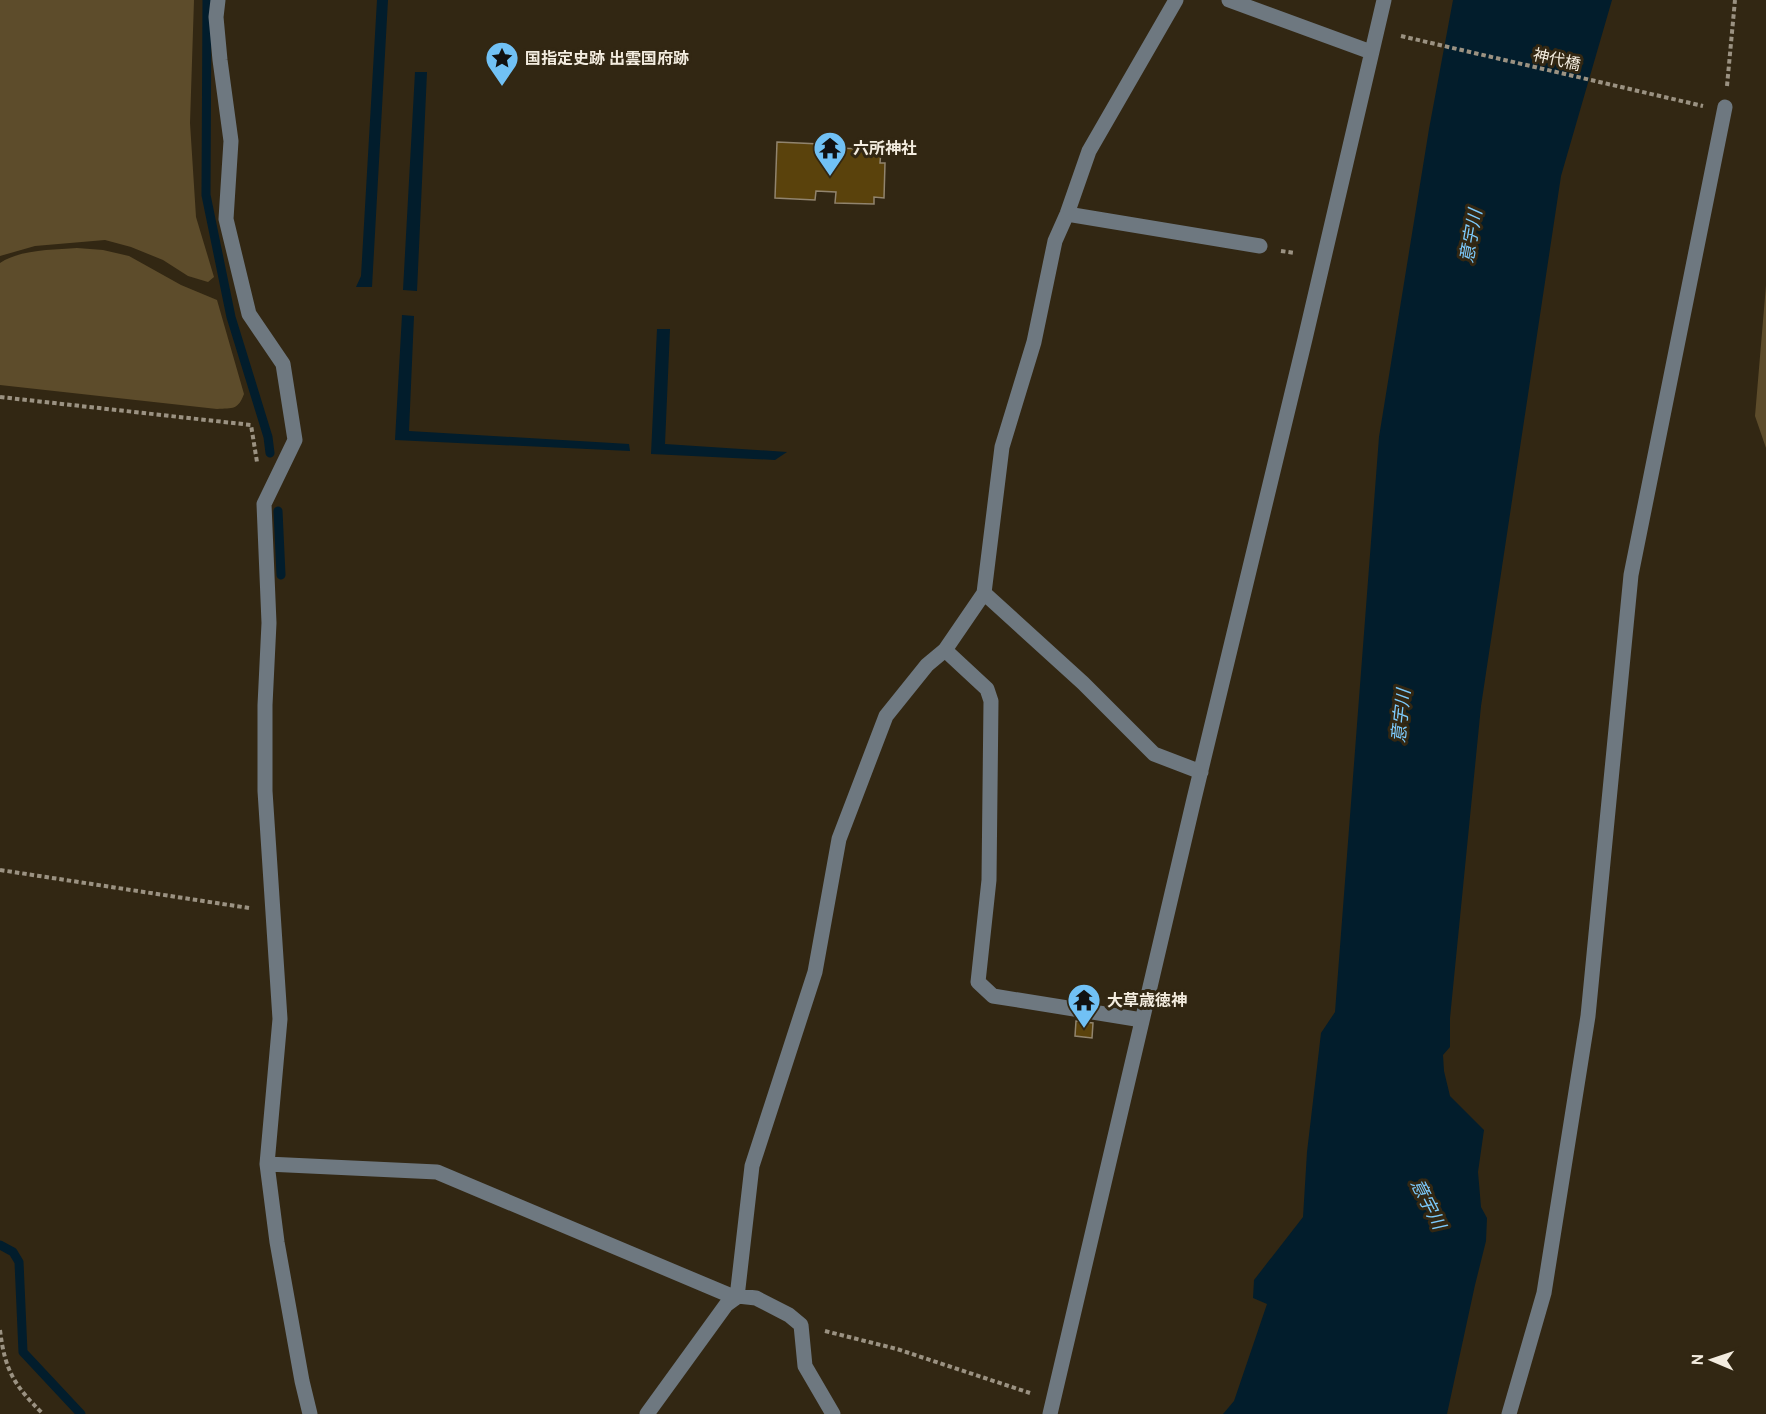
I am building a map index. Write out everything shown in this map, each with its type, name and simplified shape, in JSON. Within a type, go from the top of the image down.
[{"type":"street","points":[[218,0],[216,17],[231,141],[226,219],[249,314],[283,364],[295,440],[264,504],[269,623],[265,705],[265,791],[280,1019],[267,1164],[277,1242],[310,1414]]},
{"type":"street","points":[[647,1414],[726,1305],[737,1297],[752,1166],[815,972],[839,839],[886,716],[927,665],[945,650],[984,593],[1002,447],[1034,342],[1055,241],[1089,151],[1176,0]]},
{"type":"street","points":[[1229,0],[1371,52]]},
{"type":"street","points":[[1051,1407],[1384,0]]},
{"type":"street","points":[[1509,1414],[1544,1293],[1588,1016],[1631,575],[1725,107]]},
{"type":"street","points":[[1067,214],[1260,246]]},
{"type":"street","points":[[984,593],[1083,683],[1154,754],[1201,772]]},
{"type":"street","points":[[945,650],[987,689],[991,701],[989,880],[978,982],[993,996],[1142,1020]]},
{"type":"street","points":[[267,1164],[437,1172],[729,1295],[756,1298],[789,1315],[801,1325],[805,1366],[833,1414]]},
{"type":"path","points":[[1725,107],[1735,0]]},
{"type":"path","name":"神代橋","points":[[1403,35],[1705,106],[1725,107]]},
{"type":"path","points":[[0,397],[251,424],[264,504]]},
{"type":"path","points":[[0,870],[273,910]]},
{"type":"path","points":[[801,1325],[897,1349],[1051,1407]]},
{"type":"path","points":[[0,1330],[8,1371],[26,1397],[43,1414]]},
{"type":"shaded area","points":[[0,0],[194,0],[190,123],[196,217],[214,277],[208,282],[188,276],[163,260],[131,247],[105,240],[35,246],[0,256]]},
{"type":"shaded area","points":[[77,248],[103,250],[129,256],[181,285],[217,300],[244,394],[237,406],[217,409],[0,385],[0,263],[8,258],[27,253]]},
{"type":"shaded area","points":[[1766,285],[1766,448],[1755,416]]},
{"type":"water","points":[[377,0],[388,0],[372,287],[356,287],[361,276]]},
{"type":"water","name":"意宇川","points":[[1453,0],[1612,0],[1561,176],[1481,706],[1450,1018],[1450,1047],[1443,1055],[1450,1096],[1484,1130],[1478,1172],[1481,1207],[1487,1218],[1486,1241],[1447,1414],[1223,1414],[1234,1401],[1267,1304],[1253,1298],[1254,1280],[1303,1217],[1307,1152],[1321,1033],[1335,1012],[1379,437],[1429,129]]},
{"type":"water","points":[[415,72],[427,72],[417,291],[403,290]]},
{"type":"water","points":[[402,315],[414,316],[409,431],[629,444],[630,451],[395,440]]},
{"type":"water","points":[[657,329],[670,329],[665,444],[787,452],[775,460],[651,454]]},
{"type":"building","name":"六所神社","points":[[777,142],[820,144],[819,154],[840,155],[840,148],[881,150],[880,163],[885,163],[884,198],[874,197],[874,204],[835,203],[836,192],[816,191],[815,200],[775,198]]},
{"type":"building","name":"大草歳徳神","points":[[1076,1021],[1093,1023],[1092,1038],[1075,1036]]},
{"type":"waterway","points":[[207,0],[206,195],[231,317],[268,437],[270,453]]},
{"type":"waterway","points":[[278,511],[281,575]]},
{"type":"waterway","points":[[0,1245],[13,1252],[19,1262],[23,1352],[81,1414]]},
{"type":"place","name":"国指定史跡 出雲国府跡","points":[[502,87]]},
{"type":"place","name":"六所神社","points":[[830,177]]},
{"type":"place","name":"大草歳徳神","points":[[1084,1029]]}]
